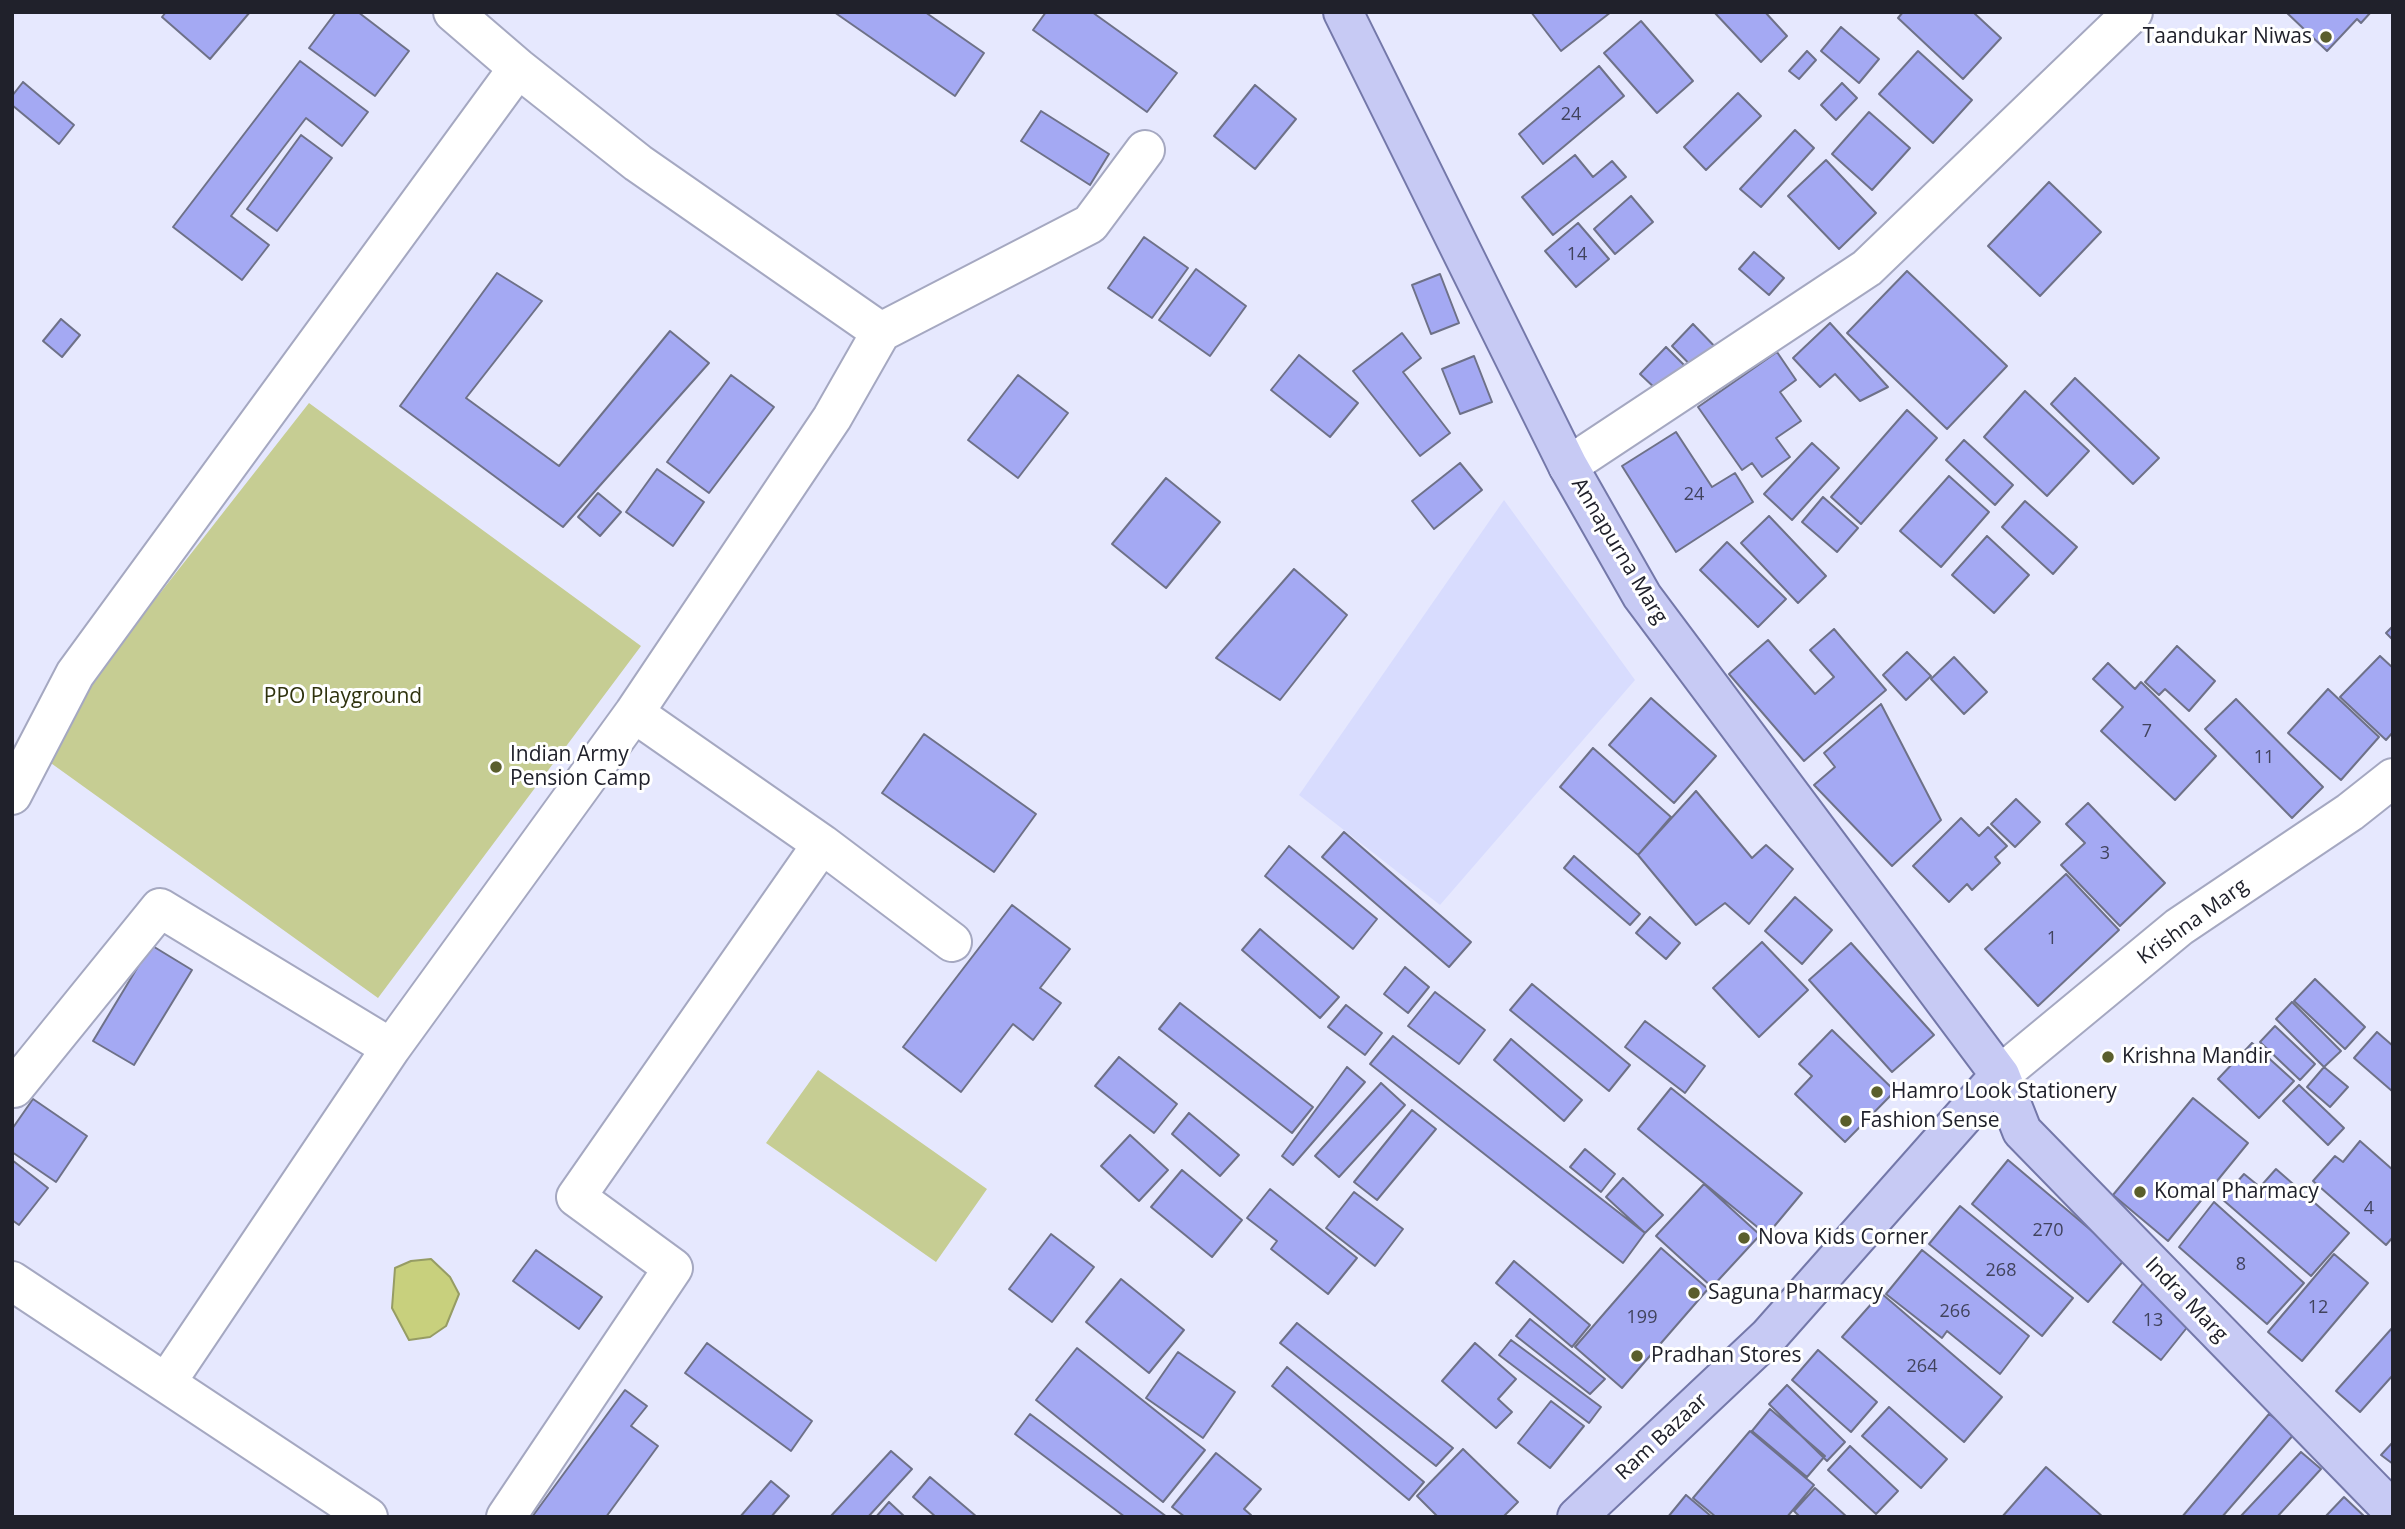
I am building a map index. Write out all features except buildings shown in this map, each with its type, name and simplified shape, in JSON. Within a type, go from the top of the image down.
[{"type":"main road","name":"Annapurna Marg","points":[[1343,12],[1568,466],[1642,596],[2000,1074]]},
{"type":"main road","name":"Indra Marg","points":[[2000,1074],[2022,1131],[2393,1511]]},
{"type":"main road","name":"Ram Bazaar","points":[[1577,1517],[1769,1336],[2000,1074]]},
{"type":"street","points":[[453,12],[518,68],[638,163],[881,332]]},
{"type":"street","points":[[1568,466],[1867,268],[2133,12]]},
{"type":"street","points":[[12,795],[75,674],[518,68]]},
{"type":"street","points":[[166,1383],[391,1048],[634,713],[832,418],[881,332],[1090,224],[1145,150]]},
{"type":"street","points":[[634,713],[822,844],[952,942]]},
{"type":"street","name":"Krishna Marg","points":[[2000,1074],[2179,927],[2350,813],[2393,778]]},
{"type":"street","points":[[506,1517],[673,1268],[576,1197],[822,844]]},
{"type":"street","points":[[12,1086],[14,1088],[159,908],[391,1048]]},
{"type":"street","points":[[12,1281],[368,1517]]},
{"type":"shaded area","points":[[1504,500],[1635,680],[1440,905],[1299,795]]},
{"type":"shaded area","points":[[431,1259],[450,1277],[459,1294],[446,1326],[430,1337],[409,1340],[392,1308],[395,1268],[411,1261]]},
{"type":"green space","name":"PPO Playground","points":[[309,403],[641,646],[378,998],[48,761],[92,680]]},
{"type":"green space","points":[[818,1070],[987,1189],[936,1262],[766,1143]]},
{"type":"place","name":"Taandukar Niwas","points":[[2326,37]]},
{"type":"place","name":"Indian Army Pension Camp","points":[[496,767]]},
{"type":"place","name":"Krishna Mandir","points":[[2108,1057]]},
{"type":"place","name":"Hamro Look Stationery","points":[[1877,1092]]},
{"type":"place","name":"Fashion Sense","points":[[1846,1121]]},
{"type":"place","name":"Komal Pharmacy","points":[[2140,1192]]},
{"type":"place","name":"Nova Kids Corner","points":[[1744,1238]]},
{"type":"place","name":"Saguna Pharmacy","points":[[1694,1293]]},
{"type":"place","name":"Pradhan Stores","points":[[1637,1356]]}]
